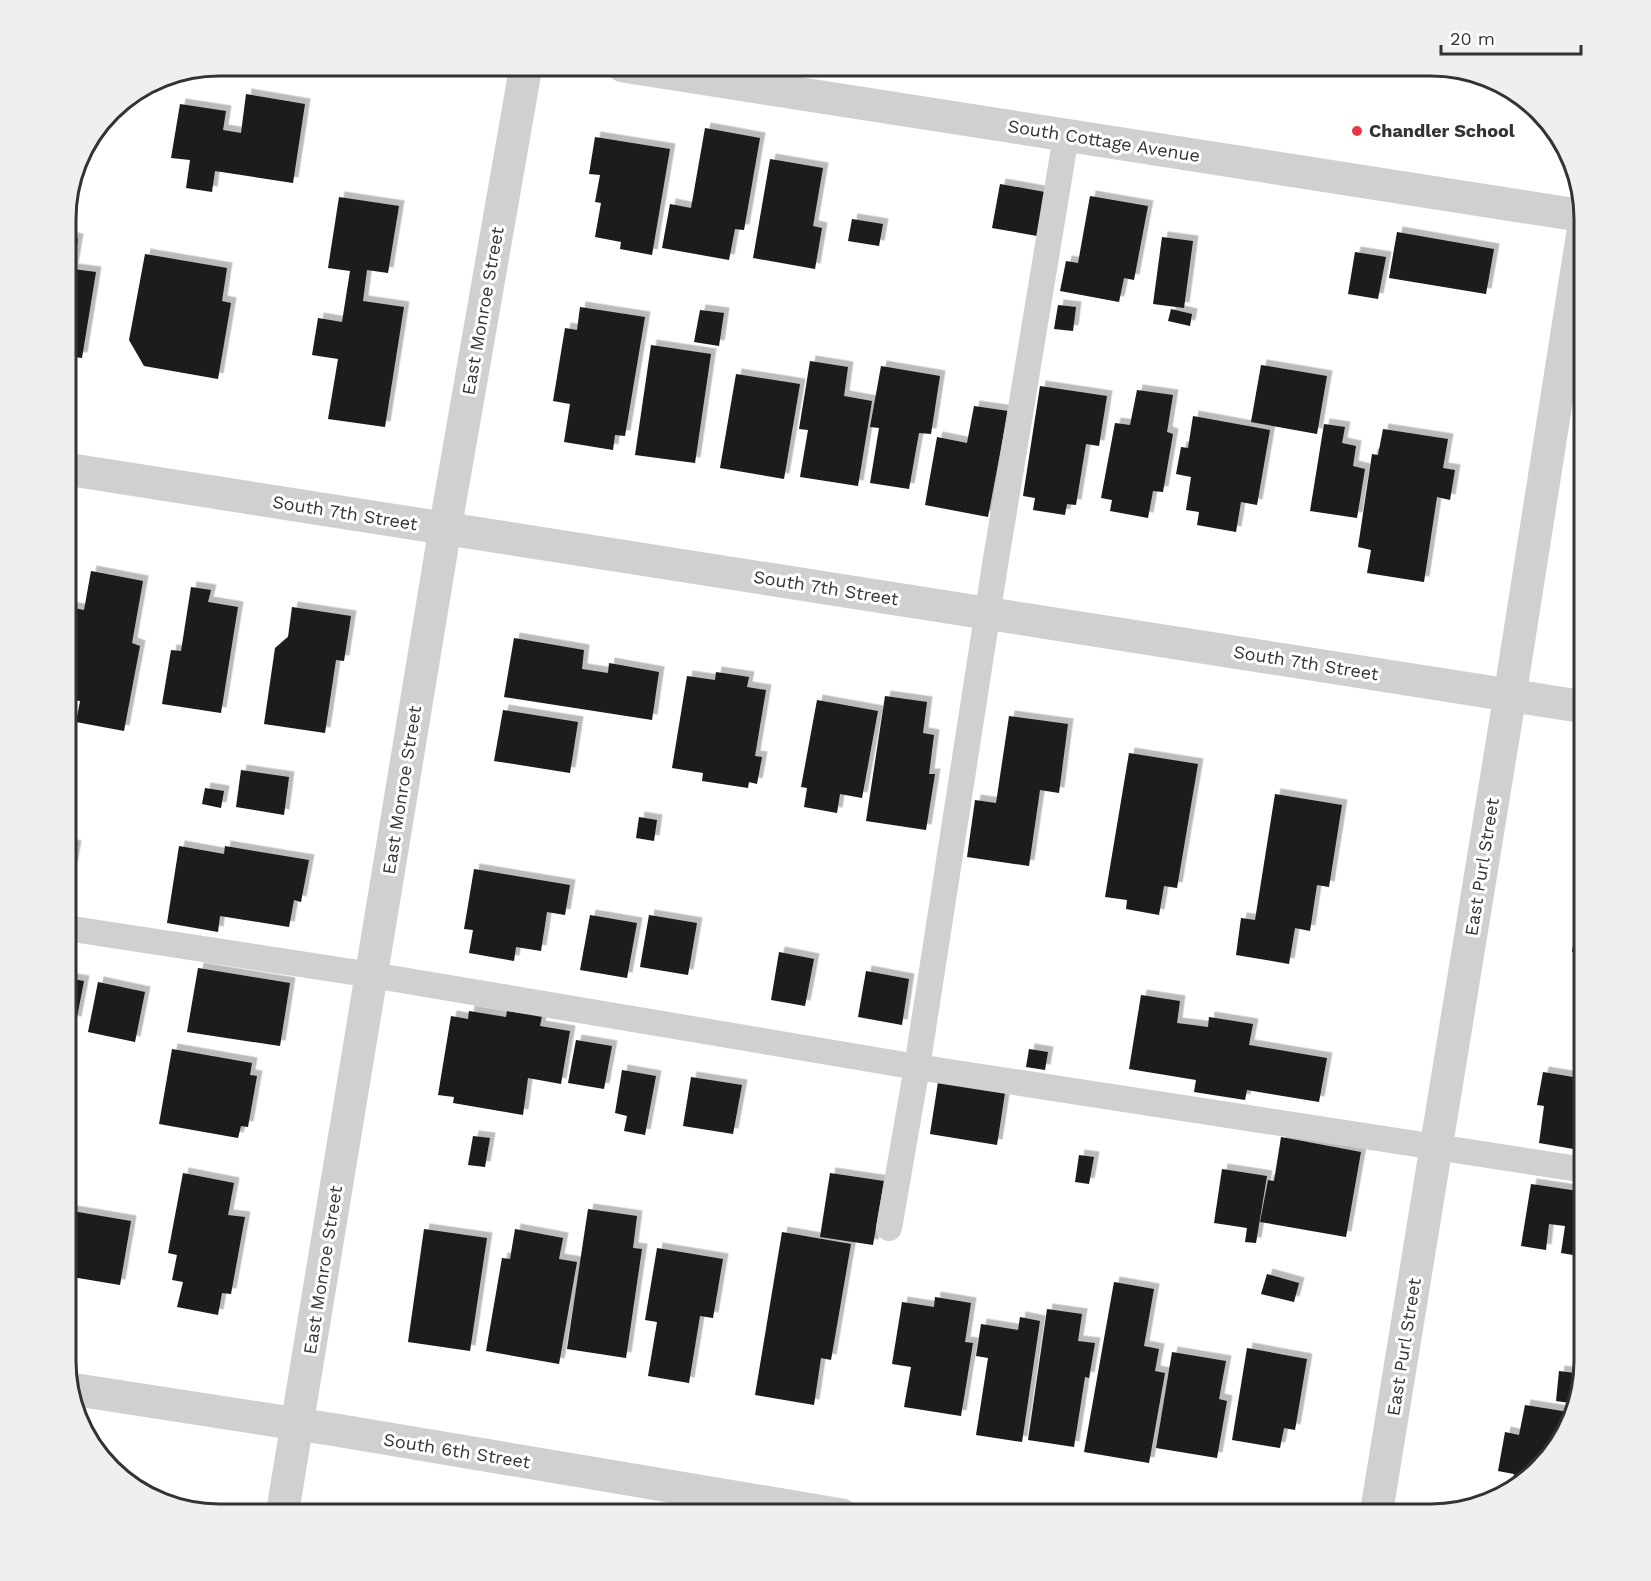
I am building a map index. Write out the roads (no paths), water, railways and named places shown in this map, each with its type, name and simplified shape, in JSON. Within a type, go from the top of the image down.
[{"type":"street","name":"East Monroe Street","points":[[284,1504],[445,529],[524,76]]},
{"type":"street","name":"South Cottage Avenue","points":[[686,76],[1574,216]]},
{"type":"street","name":"East Purl Street","points":[[1378,1504],[1574,288]]},
{"type":"street","name":"South 7th Street","points":[[77,471],[1574,705]]},
{"type":"street","name":"South 6th Street","points":[[80,1390],[776,1504]]},
{"type":"lane","points":[[890,1228],[1066,136]]},
{"type":"lane","points":[[77,930],[372,975],[917,1067],[1574,1168]]},
{"type":"place","name":"Chandler School","points":[[1357,131]]}]
